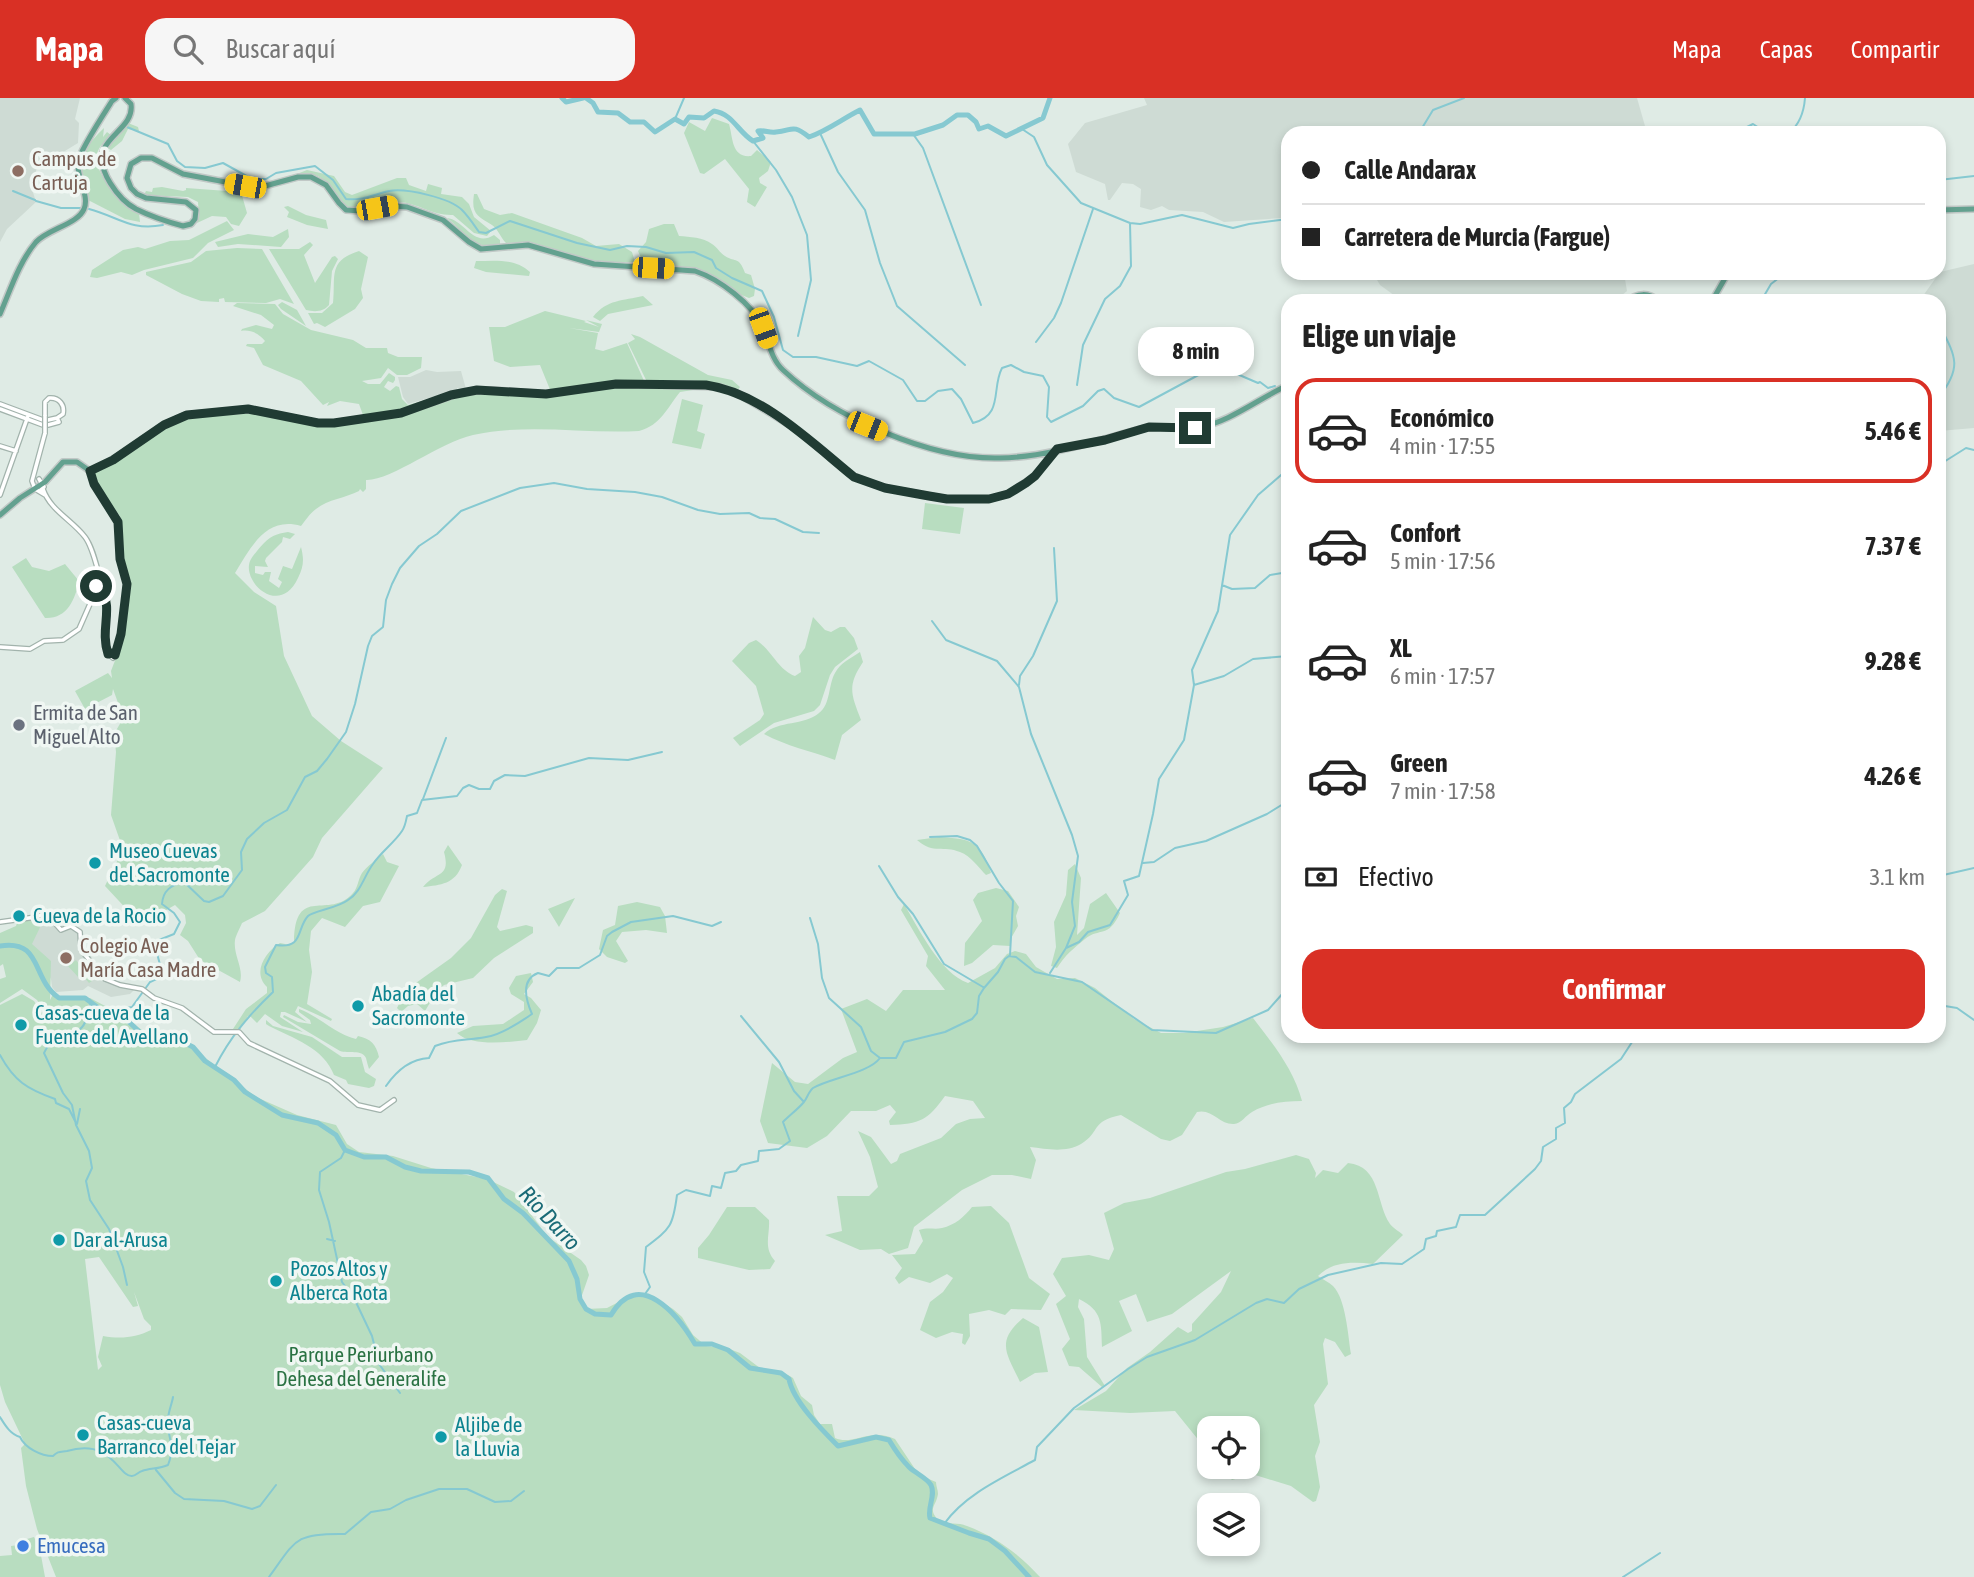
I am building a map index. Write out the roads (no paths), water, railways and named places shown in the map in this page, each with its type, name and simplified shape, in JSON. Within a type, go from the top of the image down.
[{"type":"main road","points":[[0,314],[37,241],[83,212],[85,202],[79,175],[79,156],[116,98]]},
{"type":"main road","points":[[125,98],[131,104],[132,112],[104,148],[102,163],[116,189],[135,208],[183,226],[191,224],[196,217],[196,210],[186,202],[146,198],[134,191],[128,181],[128,170],[134,162],[146,158],[158,160],[183,174],[252,187],[298,177],[311,177],[326,185],[346,210],[361,211],[394,205],[407,207],[443,220],[481,249],[528,245],[594,264],[695,271],[707,276],[752,309],[763,328],[773,357],[782,370],[854,419],[913,442],[957,454],[1009,458],[1105,440],[1149,427],[1187,429],[1206,426],[1231,416],[1281,389]]},
{"type":"main road","points":[[1946,210],[1974,209]]},
{"type":"main road","points":[[0,515],[59,464],[66,461],[77,462],[90,471],[113,460],[164,425],[187,415],[248,409],[318,423],[334,423],[401,413],[451,395],[477,390],[546,394],[616,384],[720,387],[737,393],[774,415],[861,480],[885,488],[947,499],[989,499],[1008,494],[1035,476],[1057,449]]},
{"type":"street","points":[[0,407],[28,418],[46,421],[58,420],[63,414],[61,402],[54,398],[49,398],[46,402],[46,421],[45,433],[35,469],[39,484],[54,508],[88,541],[100,582],[96,585],[109,608],[104,636],[112,652],[128,589],[120,559],[119,526],[115,515],[94,484],[90,471]]},
{"type":"street","points":[[0,495],[28,418]]},
{"type":"street","points":[[0,446],[16,451]]},
{"type":"street","points":[[0,647],[30,649],[44,641],[63,639],[81,627],[100,588]]},
{"type":"street","points":[[0,922],[46,913],[61,930],[71,926],[79,932],[81,950],[103,977],[120,985],[145,991],[152,997],[182,1008],[214,1032],[237,1032],[245,1040],[275,1056],[330,1081],[362,1107],[380,1110],[394,1100]]},
{"type":"waterway","points":[[562,98],[566,102],[583,98]]},
{"type":"waterway","points":[[586,98],[598,112],[618,113],[630,122],[644,122],[655,132],[675,119],[684,124],[689,117],[704,118],[714,111],[731,119],[753,141],[763,138],[758,131],[795,129],[809,137],[860,110],[874,134],[915,134],[943,125],[957,115],[968,115],[979,129],[988,126],[1006,136],[1043,118],[1050,98]]},
{"type":"waterway","points":[[675,119],[684,98]]},
{"type":"waterway","points":[[1423,126],[1433,110],[1464,98]]},
{"type":"waterway","points":[[1796,126],[1805,98]]},
{"type":"waterway","points":[[1749,126],[1756,126]]},
{"type":"waterway","points":[[127,127],[168,144],[177,161],[185,167],[205,168],[223,163],[252,179],[266,179],[276,173],[315,166],[333,180],[346,199],[397,190],[428,195],[462,210],[479,232],[486,233],[510,221],[577,243],[610,250],[627,246],[646,247],[666,253],[694,252],[712,260],[716,268],[732,278],[762,291],[774,317],[783,350],[793,357],[816,357],[857,366],[869,361],[903,380],[917,401],[925,401],[938,391],[952,389],[961,399],[973,423],[983,419],[993,408],[1002,368],[1011,365],[1024,372],[1043,376],[1049,387],[1047,417],[1051,422],[1083,406],[1098,391],[1104,389],[1114,398],[1139,407],[1204,372],[1237,374],[1260,382],[1268,388],[1275,386]]},
{"type":"waterway","points":[[1022,129],[1034,137],[1047,165],[1081,203],[1130,223],[1140,224],[1182,215],[1233,228],[1281,220]]},
{"type":"waterway","points":[[820,133],[838,172],[865,210],[880,263],[897,306],[965,365]]},
{"type":"waterway","points":[[913,134],[923,148],[981,305]]},
{"type":"waterway","points":[[753,141],[776,170],[792,197],[807,235],[811,280],[798,336]]},
{"type":"waterway","points":[[1946,179],[1974,176]]},
{"type":"waterway","points":[[13,191],[35,200]]},
{"type":"waterway","points":[[36,201],[61,208],[81,208]]},
{"type":"waterway","points":[[89,209],[133,225],[163,225]]},
{"type":"waterway","points":[[1036,342],[1054,318],[1061,303],[1093,209]]},
{"type":"waterway","points":[[1077,385],[1083,345],[1105,299],[1120,286],[1131,266],[1130,223]]},
{"type":"waterway","points":[[1765,294],[1776,280]]},
{"type":"waterway","points":[[1946,339],[1953,355],[1954,370],[1946,387]]},
{"type":"waterway","points":[[1946,461],[1966,448],[1974,450]]},
{"type":"waterway","points":[[1066,948],[1079,942],[1088,932],[1110,925],[1128,895],[1124,881],[1139,876],[1159,779],[1184,740],[1194,685],[1192,670],[1218,611],[1230,535],[1258,495],[1281,475]]},
{"type":"waterway","points":[[112,1015],[119,1009],[132,1007],[150,982],[163,976],[154,942],[174,934],[180,922],[174,913],[162,904],[166,892],[183,881],[204,901],[209,902],[223,896],[242,870],[241,852],[247,839],[264,823],[287,810],[305,777],[317,771],[346,732],[368,646],[372,636],[383,627],[386,600],[400,568],[419,546],[437,534],[461,511],[520,488],[554,483],[662,497],[698,510],[720,514],[749,513],[760,518],[775,519],[803,532],[819,533]]},
{"type":"waterway","points":[[1019,685],[1020,676],[1033,656],[1057,601],[1054,548]]},
{"type":"waterway","points":[[1222,585],[1232,589],[1255,588],[1270,575],[1281,573]]},
{"type":"waterway","points":[[932,621],[946,640],[997,661],[1019,687],[1031,734],[1072,835],[1078,856],[1072,902],[1075,926],[1066,948],[1050,973]]},
{"type":"waterway","points":[[1194,685],[1224,676],[1253,659],[1281,657]]},
{"type":"waterway","points":[[423,799],[446,738]]},
{"type":"waterway","points":[[215,1067],[241,1027],[273,992],[272,977],[266,973],[265,967],[276,945],[291,944],[295,941],[304,921],[311,914],[344,903],[352,897],[376,860],[402,831],[407,816],[417,813],[422,800],[457,796],[469,785],[490,789],[494,781],[505,775],[525,776],[589,758],[628,760],[662,752]]},
{"type":"waterway","points":[[1143,863],[1154,862],[1175,848],[1206,841],[1281,805]]},
{"type":"waterway","points":[[930,837],[957,836],[970,840],[977,846],[1013,901],[1010,955]]},
{"type":"waterway","points":[[879,866],[944,964],[983,987]]},
{"type":"waterway","points":[[1946,874],[1974,868]]},
{"type":"waterway","points":[[386,1086],[404,1066],[429,1058],[435,1046],[492,1036],[532,1014],[526,991],[532,976],[538,973],[549,976],[557,968],[579,968],[600,955],[607,936],[631,922],[673,916],[712,926],[721,922]]},
{"type":"waterway","points":[[810,918],[818,944],[822,978],[829,998],[861,1027],[871,1051],[880,1058]]},
{"type":"waterway","name":"Río Darro","points":[[0,946],[14,945],[30,954],[44,981],[59,998],[85,998],[104,1012],[128,1021],[147,1039],[154,1042],[179,1040],[193,1047],[205,1061],[234,1080],[245,1092],[282,1115],[318,1123],[336,1135],[345,1150],[364,1157],[386,1157],[405,1167],[421,1171],[469,1172],[488,1178],[504,1199],[523,1213],[569,1261],[577,1279],[580,1299],[586,1309],[595,1314],[611,1315],[622,1301],[634,1295],[645,1295],[668,1309],[695,1344],[712,1344],[728,1350],[750,1368],[781,1373],[789,1379],[796,1397],[809,1415],[838,1446],[876,1437],[889,1440],[906,1464],[931,1485],[933,1493],[930,1518],[989,1539],[1005,1551],[1029,1577]]},
{"type":"waterway","points":[[645,1294],[650,1287],[644,1272],[646,1247],[669,1226],[677,1195],[686,1190],[710,1196],[712,1186],[721,1188],[725,1173],[758,1161],[759,1151],[779,1149],[790,1141],[783,1122],[804,1102],[813,1088],[867,1068],[880,1058],[896,1058],[904,1042],[945,1032],[972,1019],[977,1013],[979,996],[1009,956],[1016,957],[1035,972],[1082,982],[1152,1030],[1216,1033],[1268,1010],[1281,995]]},
{"type":"waterway","points":[[91,1002],[82,1027],[56,1038],[44,1053],[63,1093],[72,1105],[76,1125],[89,1151],[92,1168],[86,1181],[90,1200],[109,1229],[127,1285]]},
{"type":"waterway","points":[[1946,1006],[1957,1008],[1974,1020]]},
{"type":"waterway","points":[[741,1016],[779,1062],[794,1091],[804,1102]]},
{"type":"waterway","points":[[944,1524],[974,1495],[1035,1460],[1037,1447],[1074,1408],[1147,1357],[1195,1340],[1256,1303],[1267,1299],[1284,1303],[1299,1289],[1328,1275],[1381,1263],[1402,1264],[1424,1249],[1426,1239],[1436,1236],[1437,1231],[1456,1227],[1460,1215],[1485,1215],[1541,1161],[1543,1147],[1556,1139],[1556,1128],[1565,1123],[1564,1108],[1575,1094],[1621,1059],[1631,1043]]},
{"type":"waterway","points":[[0,1055],[16,1078],[69,1109],[76,1123]]},
{"type":"waterway","points":[[77,1124],[80,1109]]},
{"type":"waterway","points":[[345,1150],[341,1158],[320,1172],[319,1190],[342,1282],[354,1298],[372,1336],[379,1364],[400,1393]]},
{"type":"waterway","points":[[327,1239],[335,1241]]},
{"type":"waterway","points":[[0,1417],[16,1436],[39,1453],[53,1456],[82,1448],[95,1450],[104,1453],[127,1475],[132,1476],[168,1465],[172,1451],[168,1417],[173,1397]]},
{"type":"waterway","points":[[156,1470],[175,1493],[184,1499],[224,1501],[252,1509],[260,1506],[276,1485]]},
{"type":"waterway","points":[[269,1577],[298,1541],[315,1535],[345,1534],[371,1512],[390,1509],[406,1500],[439,1489],[467,1489],[495,1502],[511,1501],[524,1491]]},
{"type":"waterway","points":[[1623,1577],[1660,1553]]},
{"type":"place","name":"Campus de Cartuja","points":[[18,171]]},
{"type":"place","name":"Ermita de San Miguel Alto","points":[[19,725]]},
{"type":"place","name":"Museo Cuevas del Sacromonte","points":[[95,863]]},
{"type":"place","name":"Cueva de la Rocio","points":[[19,916]]},
{"type":"place","name":"Colegio Ave María Casa Madre","points":[[66,958]]},
{"type":"place","name":"Abadía del Sacromonte","points":[[358,1006]]},
{"type":"place","name":"Casas-cueva de la Fuente del Avellano","points":[[21,1025]]},
{"type":"place","name":"Dar al-Arusa","points":[[59,1240]]},
{"type":"place","name":"Pozos Altos y Alberca Rota","points":[[276,1281]]},
{"type":"place","name":"Casas-cueva Barranco del Tejar","points":[[83,1435]]},
{"type":"place","name":"Aljibe de la Lluvia","points":[[441,1437]]},
{"type":"place","name":"Emucesa","points":[[23,1546]]},
{"type":"park label","name":"Parque Periurbano Dehesa del Generalife","points":[[361,1367]]}]
